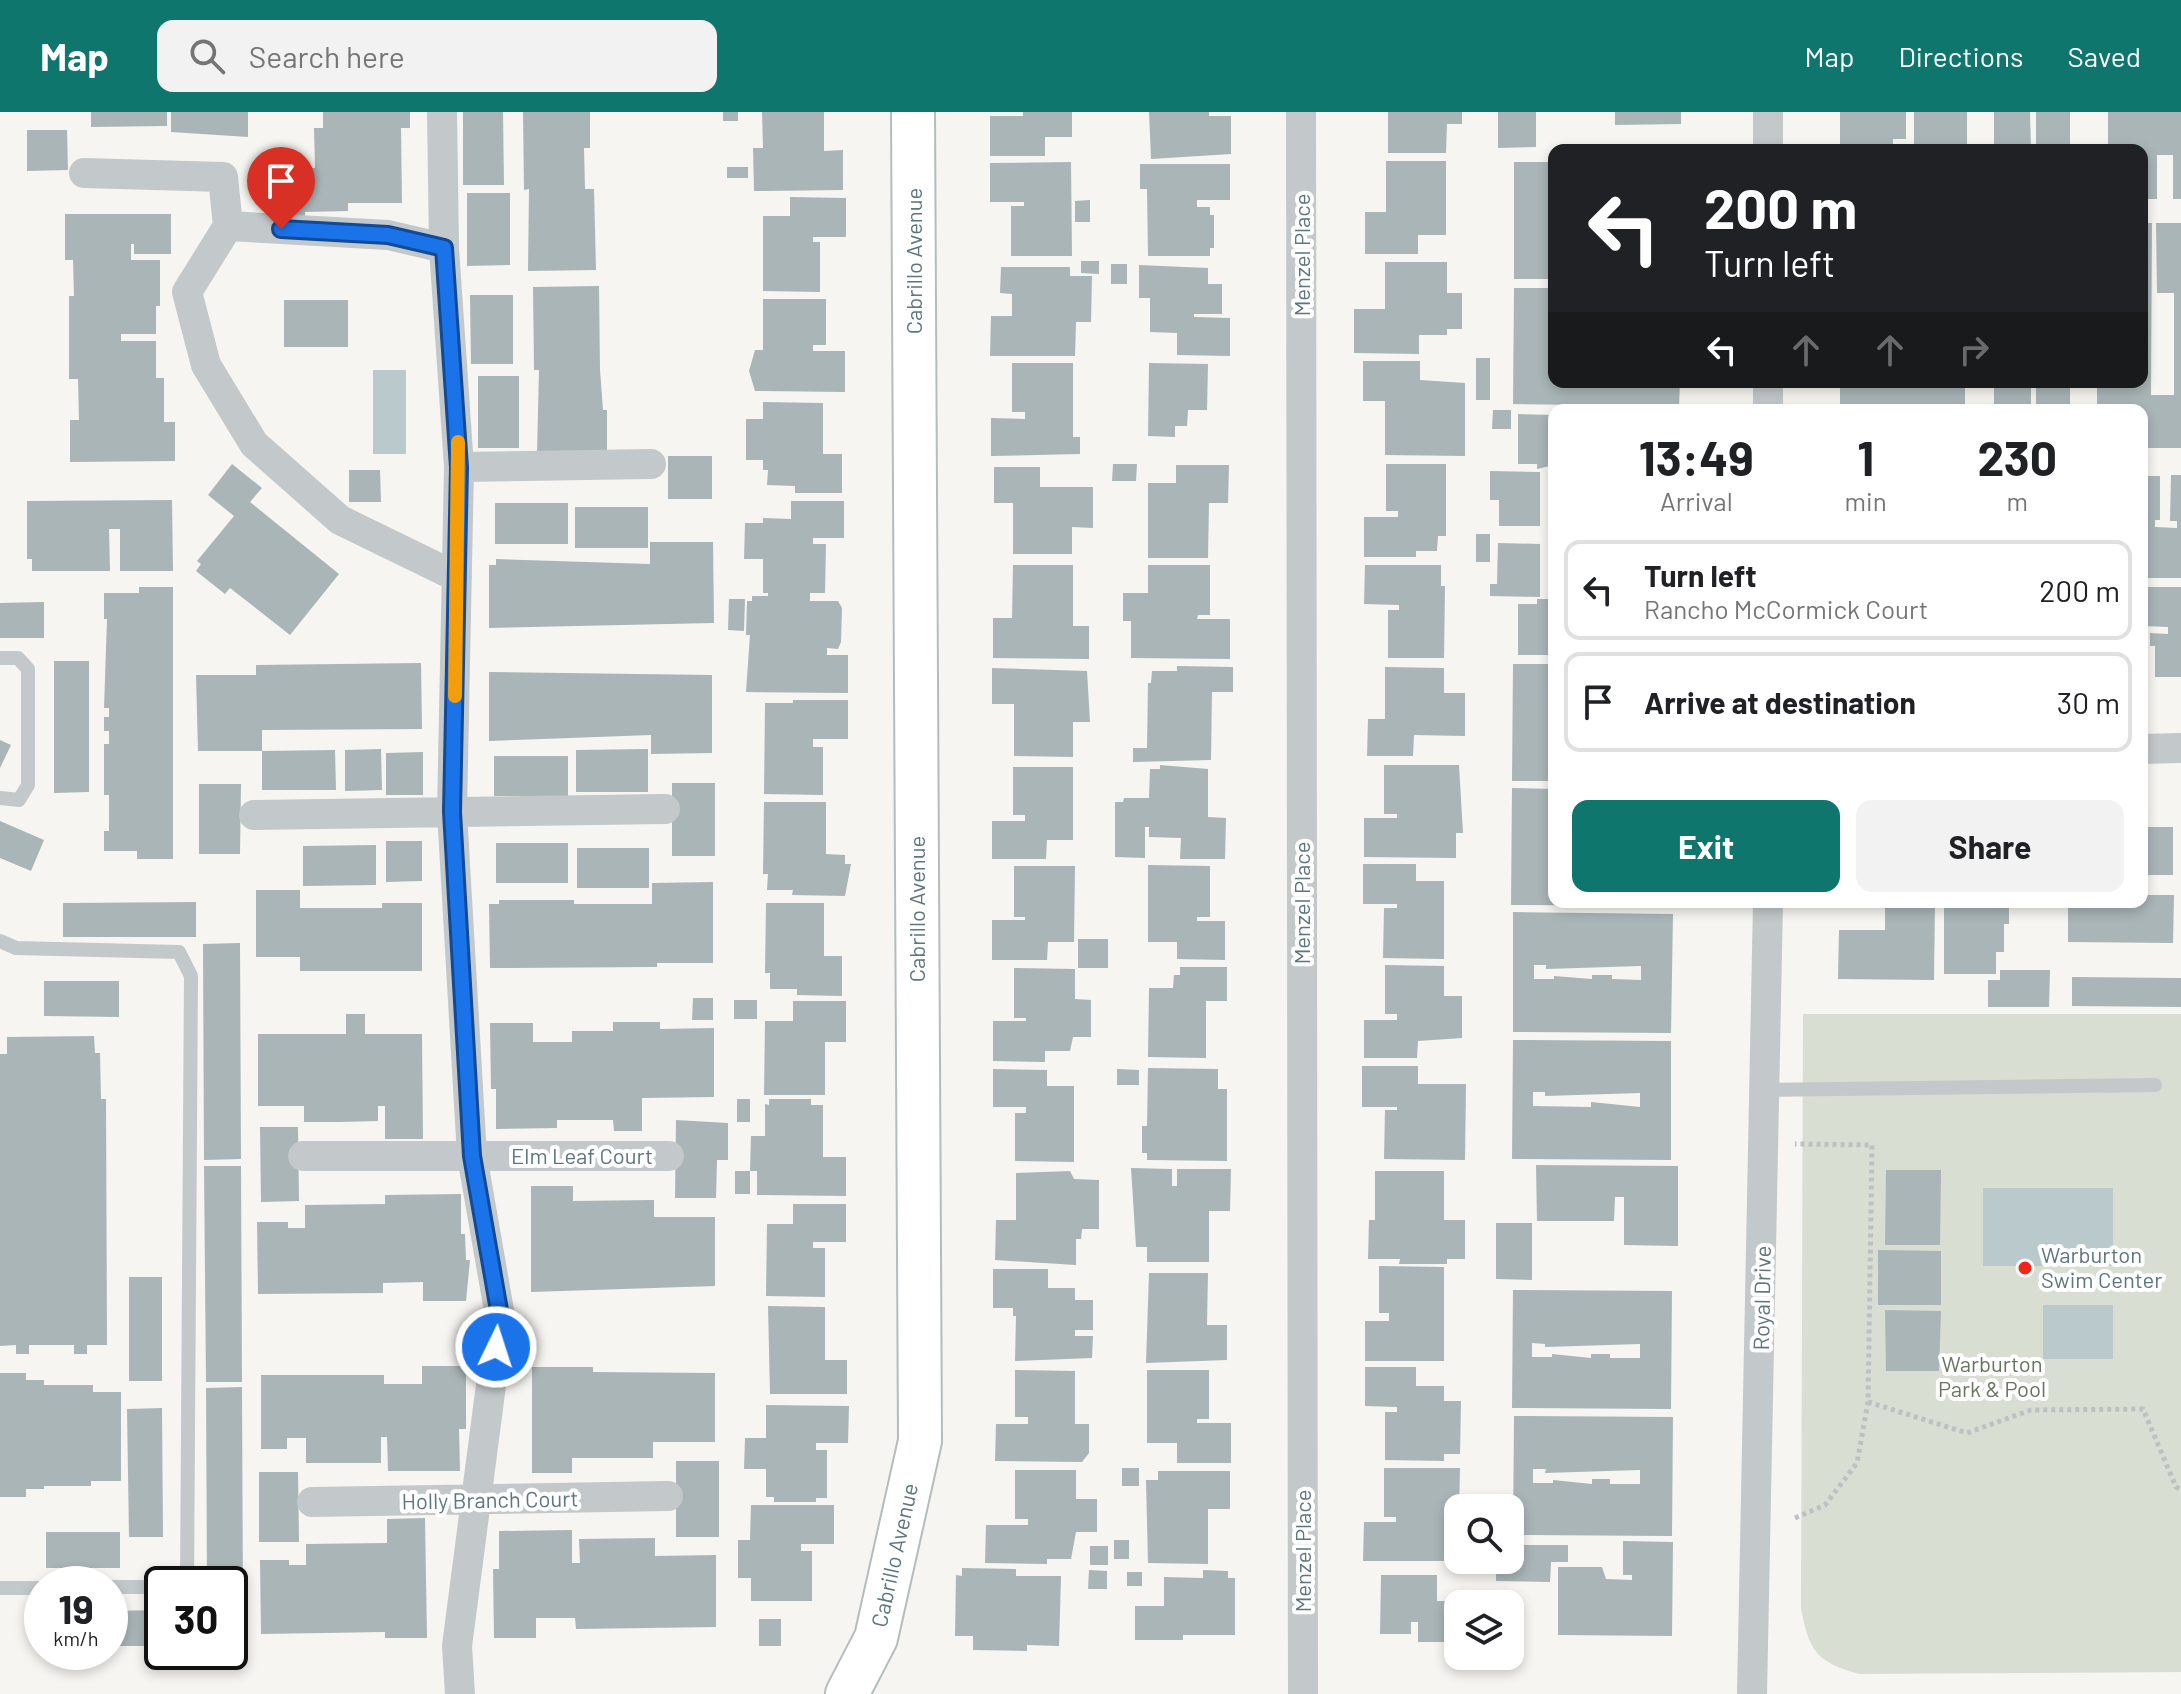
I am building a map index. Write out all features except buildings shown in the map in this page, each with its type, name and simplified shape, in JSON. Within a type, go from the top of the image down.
[{"type":"street","points":[[442,112],[444,248],[459,467],[452,812],[472,1156],[500,1316],[457,1646],[460,1694]]},
{"type":"street","name":"Cabrillo Avenue","points":[[847,1694],[876,1638],[920,1441],[913,112]]},
{"type":"street","name":"Menzel Place","points":[[1301,112],[1303,1694]]},
{"type":"street","points":[[1768,112],[1768,144]]},
{"type":"street","points":[[84,173],[223,177],[228,226],[187,292],[206,365],[254,444],[340,520],[457,577]]},
{"type":"street","points":[[228,226],[388,235],[444,248]]},
{"type":"street","points":[[459,467],[651,464]]},
{"type":"street","points":[[2148,749],[2181,748]]},
{"type":"street","points":[[254,815],[665,809]]},
{"type":"street","name":"Royal Drive","points":[[1752,1694],[1767,1090],[1768,908]]},
{"type":"street","name":"Elm Leaf Court","points":[[303,1156],[669,1156]]},
{"type":"street","name":"Holly Branch Court","points":[[312,1502],[476,1502],[668,1496]]},
{"type":"lane","points":[[0,658],[18,658],[28,669],[28,785],[19,800],[0,798]]},
{"type":"lane","points":[[0,941],[16,948],[179,952],[191,976],[187,1566]]},
{"type":"lane","points":[[1767,1090],[2155,1085]]},
{"type":"lane","points":[[0,1588],[24,1588]]},
{"type":"path","points":[[1795,1144],[1872,1145],[1868,1402],[1857,1463],[1825,1505],[1795,1518]]},
{"type":"path","points":[[1868,1402],[1967,1433],[2031,1410],[2143,1409],[2176,1487],[2181,1490]]},
{"type":"green space","name":"Warburton Park & Pool","points":[[1803,1014],[2181,1014],[2181,1672],[1859,1674],[1833,1665],[1812,1645],[1801,1608]]},
{"type":"shaded area","points":[[373,370],[406,370],[406,454],[373,454]]},
{"type":"shaded area","points":[[1983,1188],[2113,1188],[2113,1266],[1983,1266]]},
{"type":"shaded area","points":[[2043,1305],[2113,1305],[2113,1359],[2043,1359]]},
{"type":"slow traffic","points":[[455,696],[458,442]]},
{"type":"place","name":"Warburton Swim Center","points":[[2025,1268]]},
{"type":"route","points":[[281,229],[388,235],[444,248],[459,467],[452,812],[472,1156],[500,1316],[496,1347]]}]
